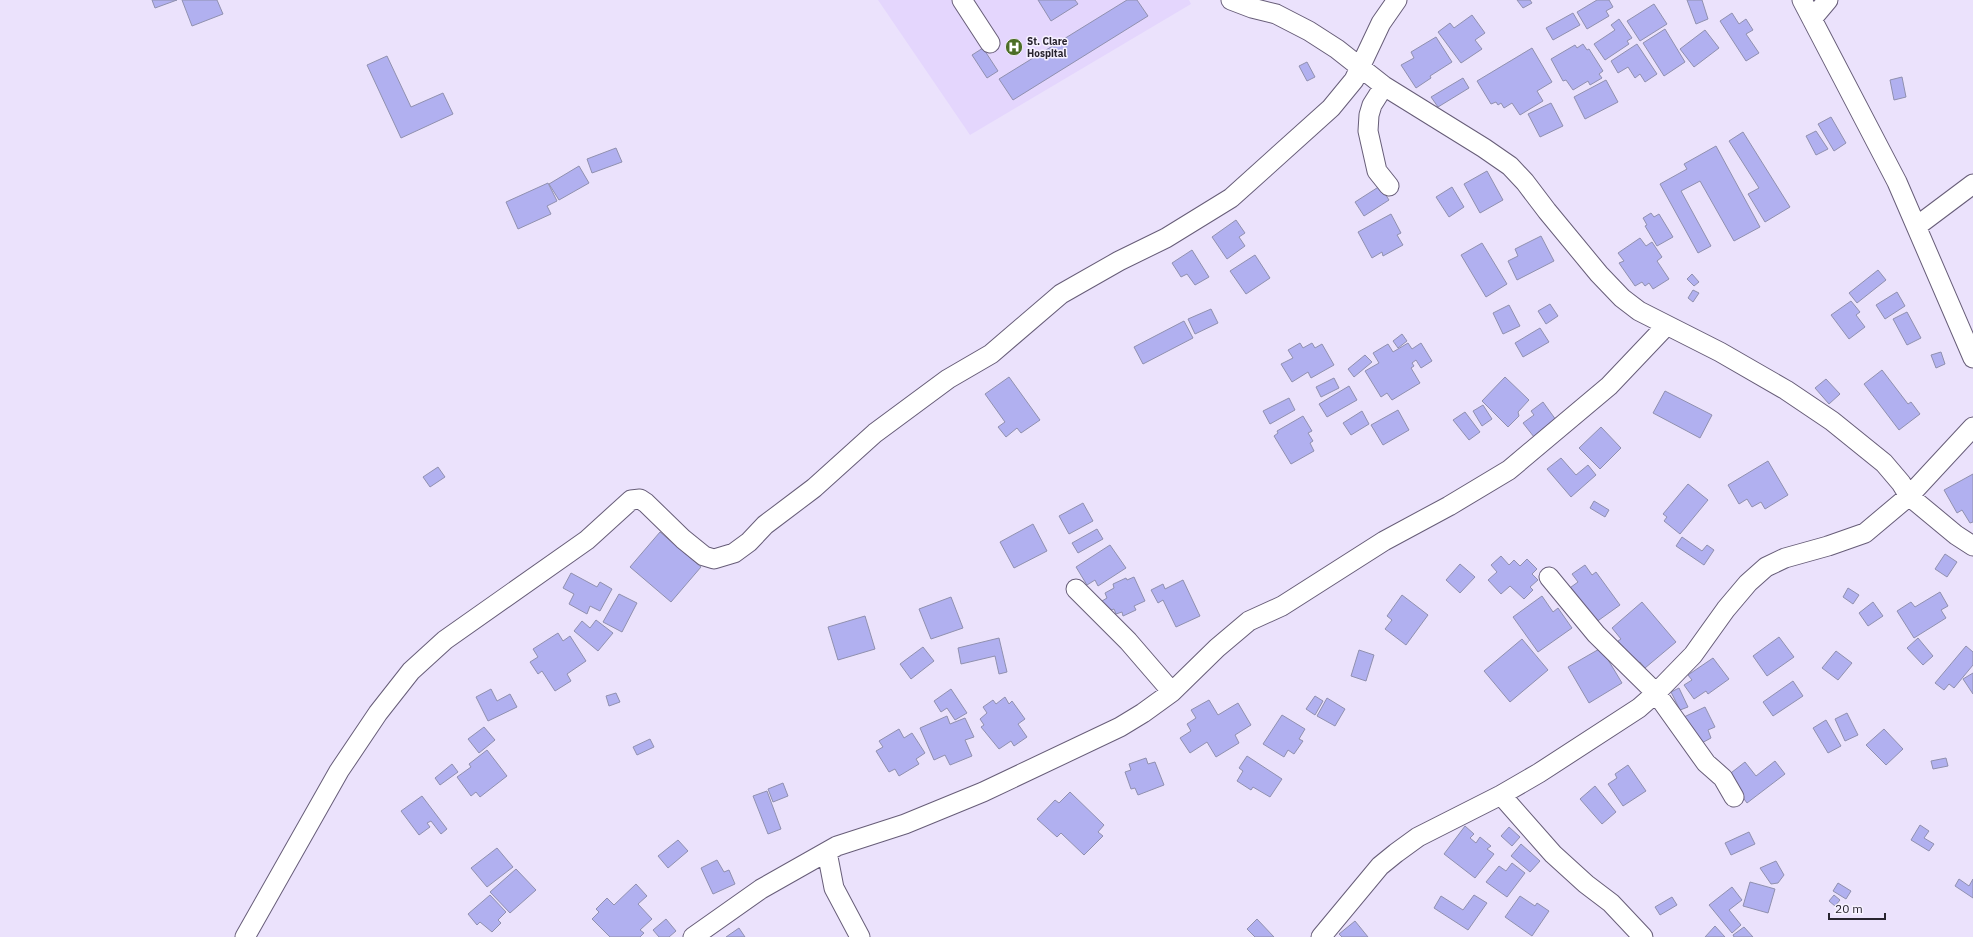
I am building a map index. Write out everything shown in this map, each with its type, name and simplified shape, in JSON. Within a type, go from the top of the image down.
[{"type":"street","points":[[962,0],[990,43]]},
{"type":"street","points":[[1231,0],[1252,8],[1276,14],[1309,31],[1336,49],[1384,86],[1484,148],[1510,166],[1525,182],[1599,274],[1622,298],[1639,311],[1720,352],[1786,390],[1832,421],[1884,463],[1901,483],[1909,496],[1956,535],[1973,546]]},
{"type":"street","points":[[245,937],[339,771],[378,713],[411,671],[445,640],[587,540],[631,500],[640,499],[646,503],[683,539],[704,556],[714,559],[734,553],[749,542],[765,525],[814,488],[875,433],[948,379],[991,354],[1061,294],[1119,261],[1166,238],[1232,198],[1331,108],[1360,69],[1382,23],[1397,0]]},
{"type":"street","points":[[1802,0],[1897,182],[1973,358]]},
{"type":"street","points":[[1812,19],[1828,0]]},
{"type":"street","points":[[1384,86],[1372,105],[1369,115],[1368,131],[1377,171],[1389,186]]},
{"type":"street","points":[[1917,226],[1973,184]]},
{"type":"street","points":[[693,937],[761,889],[838,846],[905,824],[983,792],[1120,727],[1172,692],[1217,648],[1249,621],[1282,606],[1384,541],[1449,506],[1509,470],[1609,386],[1666,326]]},
{"type":"street","points":[[1321,937],[1380,866],[1396,853],[1418,837],[1501,795],[1539,773],[1639,708],[1656,693],[1693,655],[1726,609],[1744,588],[1766,567],[1785,558],[1828,546],[1865,533],[1909,496],[1973,427]]},
{"type":"street","points":[[1550,577],[1596,634],[1656,693],[1703,760],[1723,778],[1734,797]]},
{"type":"street","points":[[1076,590],[1128,641],[1172,692]]},
{"type":"street","points":[[1501,795],[1553,854],[1586,884],[1611,903],[1636,935]]},
{"type":"street","points":[[826,852],[834,888],[860,937]]},
{"type":"shaded area","name":"St. Clare Hospital","points":[[878,0],[1189,0],[1191,4],[970,135]]},
{"type":"building","points":[[152,0],[177,0],[155,8]]},
{"type":"building","points":[[182,0],[217,0],[223,14],[192,26]]},
{"type":"building","points":[[1038,0],[1075,0],[1078,4],[1051,21]]},
{"type":"building","points":[[1127,0],[1137,0],[1148,16],[1013,100],[999,79]]},
{"type":"building","points":[[1517,0],[1530,0],[1532,3],[1523,8]]},
{"type":"building","points":[[1597,0],[1609,0],[1613,7],[1606,11],[1609,16],[1587,29],[1577,12]]},
{"type":"building","points":[[1687,0],[1702,0],[1708,19],[1696,24]]},
{"type":"building","points":[[1654,4],[1667,24],[1640,41],[1627,21]]},
{"type":"building","points":[[1573,13],[1580,25],[1553,40],[1546,28]]},
{"type":"building","points":[[1732,13],[1739,24],[1746,19],[1753,30],[1746,34],[1759,53],[1746,61],[1720,21]]},
{"type":"building","points":[[1472,15],[1485,33],[1475,40],[1482,49],[1461,63],[1438,32],[1450,23],[1454,28]]},
{"type":"building","points":[[1619,19],[1632,38],[1627,41],[1629,44],[1605,60],[1594,44],[1615,30],[1611,25]]},
{"type":"building","points":[[1665,29],[1685,62],[1664,76],[1643,43]]},
{"type":"building","points":[[1705,30],[1719,48],[1694,67],[1680,49]]},
{"type":"building","points":[[1436,37],[1452,62],[1430,76],[1431,78],[1416,88],[1401,65],[1414,58],[1411,52]]},
{"type":"building","points":[[1583,44],[1587,50],[1589,49],[1603,71],[1599,74],[1602,78],[1590,85],[1588,81],[1573,90],[1566,80],[1563,81],[1551,59],[1575,45],[1577,48]]},
{"type":"building","points":[[1637,44],[1657,74],[1645,82],[1640,74],[1635,78],[1628,67],[1618,73],[1611,61]]},
{"type":"building","points":[[983,48],[998,71],[987,78],[972,55]]},
{"type":"building","points":[[1532,48],[1552,82],[1537,91],[1543,101],[1520,115],[1512,103],[1504,108],[1501,103],[1498,105],[1496,102],[1491,104],[1477,81]]},
{"type":"building","points":[[387,56],[411,107],[443,93],[453,114],[401,138],[367,65]]},
{"type":"building","points":[[1307,62],[1315,77],[1307,81],[1299,66]]},
{"type":"building","points":[[1902,77],[1906,97],[1894,100],[1890,80]]},
{"type":"building","points":[[1463,78],[1469,88],[1438,107],[1431,97]]},
{"type":"building","points":[[1606,80],[1618,102],[1585,119],[1574,97]]},
{"type":"building","points":[[1551,103],[1563,126],[1540,137],[1528,114]]},
{"type":"building","points":[[1831,117],[1846,143],[1834,151],[1818,124]]},
{"type":"building","points":[[1816,131],[1828,149],[1816,155],[1806,136]]},
{"type":"building","points":[[1743,132],[1790,207],[1765,222],[1748,194],[1759,188],[1729,141]]},
{"type":"building","points":[[1716,146],[1760,227],[1734,241],[1700,181],[1681,191],[1711,246],[1698,253],[1660,184],[1687,169],[1684,164]]},
{"type":"building","points":[[616,148],[622,162],[592,173],[587,159]]},
{"type":"building","points":[[579,166],[589,183],[559,200],[549,184]]},
{"type":"building","points":[[1487,171],[1503,200],[1480,213],[1464,184]]},
{"type":"building","points":[[548,183],[557,201],[547,206],[551,214],[518,229],[506,202]]},
{"type":"building","points":[[1380,186],[1389,200],[1364,216],[1355,202]]},
{"type":"building","points":[[1452,187],[1464,207],[1449,217],[1436,197]]},
{"type":"building","points":[[1651,213],[1654,217],[1659,214],[1673,237],[1657,246],[1645,226],[1647,225],[1643,218]]},
{"type":"building","points":[[1391,214],[1401,233],[1397,235],[1403,245],[1383,256],[1382,252],[1372,258],[1358,232]]},
{"type":"building","points":[[1236,220],[1245,233],[1239,237],[1245,246],[1227,259],[1212,237]]},
{"type":"building","points":[[1541,236],[1554,261],[1517,280],[1508,261],[1518,256],[1515,249]]},
{"type":"building","points":[[1640,238],[1646,246],[1652,242],[1662,257],[1657,261],[1669,279],[1653,289],[1649,283],[1645,286],[1642,282],[1635,286],[1619,263],[1624,261],[1618,253]]},
{"type":"building","points":[[1482,243],[1507,284],[1486,297],[1461,255]]},
{"type":"building","points":[[1192,250],[1209,277],[1195,285],[1187,274],[1181,277],[1172,263]]},
{"type":"building","points":[[1255,255],[1270,278],[1246,294],[1230,271]]},
{"type":"building","points":[[1878,270],[1886,280],[1857,303],[1849,293]]},
{"type":"building","points":[[1692,274],[1699,282],[1694,286],[1687,279]]},
{"type":"building","points":[[1693,290],[1699,293],[1693,302],[1688,298]]},
{"type":"building","points":[[1897,292],[1905,306],[1885,319],[1876,305]]},
{"type":"building","points":[[1851,301],[1860,312],[1856,315],[1865,327],[1849,339],[1831,315]]},
{"type":"building","points":[[1550,304],[1558,316],[1546,324],[1538,311]]},
{"type":"building","points":[[1509,305],[1520,326],[1503,334],[1493,313]]},
{"type":"building","points":[[1211,309],[1218,323],[1195,334],[1188,319]]},
{"type":"building","points":[[1907,312],[1921,338],[1907,345],[1893,319]]},
{"type":"building","points":[[1184,321],[1193,338],[1143,364],[1134,347]]},
{"type":"building","points":[[1540,328],[1549,342],[1523,357],[1515,343]]},
{"type":"building","points":[[1402,334],[1407,341],[1398,348],[1393,341]]},
{"type":"building","points":[[1300,343],[1303,348],[1312,343],[1315,348],[1322,344],[1334,365],[1311,378],[1308,372],[1292,382],[1281,364],[1293,358],[1288,350]]},
{"type":"building","points":[[1408,343],[1412,349],[1421,343],[1432,361],[1421,368],[1416,360],[1412,363],[1414,366],[1411,368],[1420,383],[1392,400],[1387,393],[1381,397],[1365,371],[1379,363],[1373,353],[1388,344],[1393,352]]},
{"type":"building","points":[[1941,352],[1945,364],[1936,368],[1931,355]]},
{"type":"building","points":[[1365,355],[1372,362],[1354,377],[1348,369]]},
{"type":"building","points":[[1882,370],[1908,404],[1911,402],[1920,414],[1899,430],[1864,384]]},
{"type":"building","points":[[1009,377],[1040,420],[1021,433],[1017,428],[1006,437],[998,427],[1005,422],[985,394]]},
{"type":"building","points":[[1505,377],[1529,400],[1518,412],[1519,416],[1508,427],[1482,401]]},
{"type":"building","points":[[1334,378],[1339,388],[1321,397],[1316,387]]},
{"type":"building","points":[[1826,379],[1840,394],[1829,404],[1815,388]]},
{"type":"building","points":[[1349,386],[1357,400],[1327,417],[1319,404]]},
{"type":"building","points":[[1665,391],[1712,415],[1700,438],[1653,413]]},
{"type":"building","points":[[1289,398],[1295,410],[1270,424],[1263,411]]},
{"type":"building","points":[[1543,402],[1556,420],[1534,437],[1523,423],[1534,415],[1531,411]]},
{"type":"building","points":[[1483,405],[1492,419],[1482,426],[1473,411]]},
{"type":"building","points":[[1398,410],[1409,430],[1383,445],[1371,425]]},
{"type":"building","points":[[1362,411],[1369,424],[1351,435],[1343,423]]},
{"type":"building","points":[[1465,412],[1480,432],[1469,440],[1453,420]]},
{"type":"building","points":[[1303,416],[1312,431],[1308,433],[1313,441],[1310,443],[1314,451],[1291,464],[1274,436],[1278,433],[1277,431]]},
{"type":"building","points":[[1601,427],[1621,448],[1600,469],[1579,448]]},
{"type":"building","points":[[1561,458],[1576,475],[1588,465],[1596,475],[1571,497],[1547,469]]},
{"type":"building","points":[[1768,461],[1788,495],[1765,509],[1761,502],[1752,507],[1747,499],[1739,504],[1728,485]]},
{"type":"building","points":[[438,467],[445,477],[430,487],[423,477]]},
{"type":"building","points":[[1973,474],[1973,522],[1970,523],[1962,510],[1957,513],[1944,490]]},
{"type":"building","points":[[1688,484],[1708,500],[1680,534],[1664,521],[1667,517],[1663,514]]},
{"type":"building","points":[[1594,501],[1609,510],[1605,517],[1590,508]]},
{"type":"building","points":[[1083,503],[1093,521],[1069,534],[1059,516]]},
{"type":"building","points":[[1033,524],[1047,551],[1014,568],[1000,542]]},
{"type":"building","points":[[1097,529],[1103,539],[1078,553],[1072,543]]},
{"type":"building","points":[[660,532],[701,567],[671,602],[630,567]]},
{"type":"building","points":[[1682,537],[1702,551],[1707,545],[1714,550],[1704,565],[1676,546]]},
{"type":"building","points":[[1110,545],[1126,568],[1098,586],[1095,580],[1087,585],[1076,567]]},
{"type":"building","points":[[1945,554],[1957,562],[1947,577],[1935,569]]},
{"type":"building","points":[[1501,556],[1509,565],[1514,560],[1520,566],[1527,559],[1537,569],[1532,574],[1538,580],[1530,587],[1533,590],[1524,599],[1510,586],[1501,594],[1488,580],[1497,572],[1491,565]]},
{"type":"building","points":[[1460,564],[1475,577],[1460,593],[1446,580]]},
{"type":"building","points":[[1585,565],[1592,575],[1596,572],[1620,605],[1592,625],[1567,590],[1578,582],[1572,574]]},
{"type":"building","points":[[571,573],[597,587],[600,582],[612,589],[600,611],[590,606],[587,614],[569,604],[574,594],[563,588]]},
{"type":"building","points":[[1134,577],[1145,601],[1134,606],[1136,610],[1123,616],[1122,612],[1116,614],[1114,609],[1107,612],[1102,601],[1107,598],[1105,593],[1114,588],[1113,584],[1126,578],[1127,580]]},
{"type":"building","points":[[1183,580],[1200,616],[1176,627],[1163,600],[1158,603],[1151,590],[1163,584],[1165,589]]},
{"type":"building","points":[[1848,588],[1859,595],[1853,604],[1843,597]]},
{"type":"building","points":[[1940,592],[1948,606],[1941,610],[1946,618],[1914,638],[1897,611],[1911,602],[1915,607]]},
{"type":"building","points":[[619,594],[637,603],[622,632],[603,622]]},
{"type":"building","points":[[1402,595],[1428,615],[1406,645],[1385,629],[1392,620],[1387,616]]},
{"type":"building","points":[[1542,596],[1553,612],[1558,608],[1572,628],[1538,652],[1513,617]]},
{"type":"building","points":[[951,597],[963,628],[931,639],[919,609]]},
{"type":"building","points":[[1642,602],[1676,642],[1645,668],[1640,662],[1637,664],[1619,650],[1623,647],[1618,641],[1621,639],[1612,628]]},
{"type":"building","points":[[1873,602],[1883,616],[1868,626],[1859,613]]},
{"type":"building","points":[[865,616],[875,649],[838,660],[828,627]]},
{"type":"building","points":[[596,620],[613,633],[598,651],[574,631],[582,621],[590,628]]},
{"type":"building","points":[[558,633],[563,641],[570,636],[586,661],[567,674],[571,681],[555,691],[542,671],[538,674],[530,662],[538,657],[533,649]]},
{"type":"building","points":[[1779,637],[1794,657],[1767,676],[1753,656]]},
{"type":"building","points":[[999,638],[1007,672],[999,674],[995,656],[961,664],[958,648]]},
{"type":"building","points":[[1918,638],[1933,656],[1923,665],[1907,648]]},
{"type":"building","points":[[1522,639],[1548,670],[1510,702],[1484,671]]},
{"type":"building","points":[[1966,646],[1973,652],[1973,665],[1954,688],[1949,684],[1944,690],[1935,683]]},
{"type":"building","points":[[923,647],[934,661],[911,679],[900,664]]},
{"type":"building","points":[[1601,648],[1622,683],[1589,703],[1568,667]]},
{"type":"building","points":[[1359,650],[1374,655],[1366,681],[1351,676]]},
{"type":"building","points":[[1836,651],[1852,663],[1838,680],[1822,668]]},
{"type":"building","points":[[1713,658],[1729,679],[1708,694],[1706,691],[1694,699],[1684,685],[1692,680],[1688,675]]},
{"type":"building","points":[[1973,673],[1973,694],[1963,679]]},
{"type":"building","points":[[1793,681],[1803,696],[1773,716],[1763,702]]},
{"type":"building","points":[[1679,688],[1688,707],[1680,710],[1671,692]]},
{"type":"building","points":[[491,689],[497,701],[510,694],[517,707],[488,721],[476,697]]},
{"type":"building","points":[[951,689],[967,713],[955,720],[947,708],[941,712],[934,701]]},
{"type":"building","points":[[616,693],[620,702],[609,706],[606,696]]},
{"type":"building","points":[[1315,696],[1323,701],[1315,715],[1306,709]]},
{"type":"building","points":[[1005,697],[1009,704],[1012,701],[1025,719],[1018,724],[1027,737],[1014,746],[1011,741],[999,749],[981,727],[984,725],[980,719],[987,713],[983,707],[993,700],[996,704]]},
{"type":"building","points":[[1327,698],[1345,709],[1335,726],[1317,716]]},
{"type":"building","points":[[1209,700],[1218,715],[1238,703],[1251,725],[1235,735],[1239,743],[1216,757],[1207,742],[1190,753],[1180,738],[1191,731],[1187,724],[1196,718],[1191,710]]},
{"type":"building","points":[[1705,707],[1715,727],[1708,730],[1711,738],[1698,745],[1684,717]]},
{"type":"building","points":[[1847,713],[1858,735],[1845,741],[1835,719]]},
{"type":"building","points":[[1282,715],[1305,729],[1299,739],[1303,741],[1294,754],[1288,750],[1284,757],[1263,744]]},
{"type":"building","points":[[947,716],[950,724],[965,718],[974,737],[965,740],[972,756],[950,765],[945,755],[934,760],[920,728]]},
{"type":"building","points":[[1826,720],[1841,746],[1828,753],[1813,728]]},
{"type":"building","points":[[484,727],[495,740],[479,753],[468,739]]},
{"type":"building","points":[[899,729],[904,738],[912,733],[925,753],[916,759],[919,764],[899,776],[895,769],[889,772],[876,751],[883,747],[879,741]]},
{"type":"building","points":[[1884,729],[1903,749],[1886,765],[1866,745]]},
{"type":"building","points":[[650,739],[654,747],[637,755],[633,747]]},
{"type":"building","points":[[487,750],[507,776],[480,797],[476,792],[471,796],[457,777],[471,767],[469,764]]},
{"type":"building","points":[[1247,756],[1282,779],[1270,797],[1253,787],[1251,790],[1237,781],[1243,771],[1239,768]]},
{"type":"building","points":[[1146,758],[1148,764],[1155,762],[1164,785],[1138,795],[1135,788],[1131,789],[1125,772],[1131,770],[1129,764]]},
{"type":"building","points":[[1946,758],[1948,766],[1933,769],[1931,761]]},
{"type":"building","points":[[1775,761],[1785,774],[1747,803],[1727,776],[1745,762],[1756,776]]},
{"type":"building","points":[[452,764],[458,772],[440,785],[435,778]]},
{"type":"building","points":[[1628,765],[1646,791],[1623,806],[1608,784],[1617,778],[1615,774]]},
{"type":"building","points":[[783,783],[788,796],[773,802],[768,789]]},
{"type":"building","points":[[1595,786],[1616,812],[1602,824],[1580,799]]},
{"type":"building","points":[[767,791],[781,829],[768,834],[753,796]]},
{"type":"building","points":[[1070,792],[1104,825],[1098,832],[1103,836],[1084,855],[1061,833],[1057,837],[1037,819],[1055,800],[1059,803]]},
{"type":"building","points":[[422,796],[447,829],[441,834],[431,821],[427,823],[430,827],[419,835],[401,811]]},
{"type":"building","points":[[1920,825],[1929,831],[1924,838],[1934,844],[1929,851],[1911,840]]},
{"type":"building","points":[[1465,826],[1474,834],[1470,838],[1476,843],[1480,837],[1491,846],[1487,849],[1494,854],[1475,878],[1444,854]]},
{"type":"building","points":[[1509,827],[1520,837],[1512,846],[1501,836]]},
{"type":"building","points":[[1749,832],[1755,844],[1731,855],[1725,843]]},
{"type":"building","points":[[678,840],[688,851],[668,868],[658,856]]},
{"type":"building","points":[[1521,844],[1540,861],[1530,872],[1511,856]]},
{"type":"building","points":[[497,848],[513,867],[487,887],[471,868]]},
{"type":"building","points":[[717,860],[724,872],[729,870],[735,884],[713,894],[701,868]]},
{"type":"building","points":[[1776,861],[1784,875],[1778,883],[1771,884],[1760,868]]},
{"type":"building","points":[[1512,863],[1525,873],[1507,897],[1486,882],[1499,866],[1506,871]]},
{"type":"building","points":[[516,869],[536,890],[510,913],[490,892]]},
{"type":"building","points":[[1959,879],[1969,886],[1973,879],[1973,898],[1955,886]]},
{"type":"building","points":[[1750,882],[1775,889],[1768,913],[1743,906]]},
{"type":"building","points":[[1838,883],[1851,891],[1846,899],[1833,891]]},
{"type":"building","points":[[636,884],[647,896],[638,904],[652,919],[640,930],[644,933],[640,937],[610,937],[592,919],[599,912],[596,909],[607,898],[614,905]]},
{"type":"building","points":[[1732,887],[1742,900],[1729,910],[1741,925],[1732,933],[1709,905]]},
{"type":"building","points":[[490,895],[506,912],[498,920],[501,923],[492,932],[480,922],[477,925],[468,914]]},
{"type":"building","points":[[1474,895],[1487,903],[1468,930],[1434,908],[1441,896],[1463,910]]},
{"type":"building","points":[[1834,895],[1840,900],[1835,906],[1829,901]]},
{"type":"building","points":[[1520,896],[1535,906],[1537,903],[1549,911],[1532,936],[1505,917]]},
{"type":"building","points":[[1672,897],[1677,905],[1660,915],[1655,907]]},
{"type":"building","points":[[666,919],[676,931],[669,937],[659,937],[653,930]]},
{"type":"building","points":[[1257,919],[1274,937],[1255,937],[1247,929]]},
{"type":"building","points":[[1355,921],[1368,937],[1342,937],[1339,934]]},
{"type":"building","points":[[1715,926],[1725,937],[1705,937]]},
{"type":"building","points":[[1744,927],[1753,937],[1734,937],[1733,935]]},
{"type":"building","points":[[739,928],[745,937],[726,937]]},
{"type":"place","name":"St. Clare Hospital","points":[[1014,47]]}]
